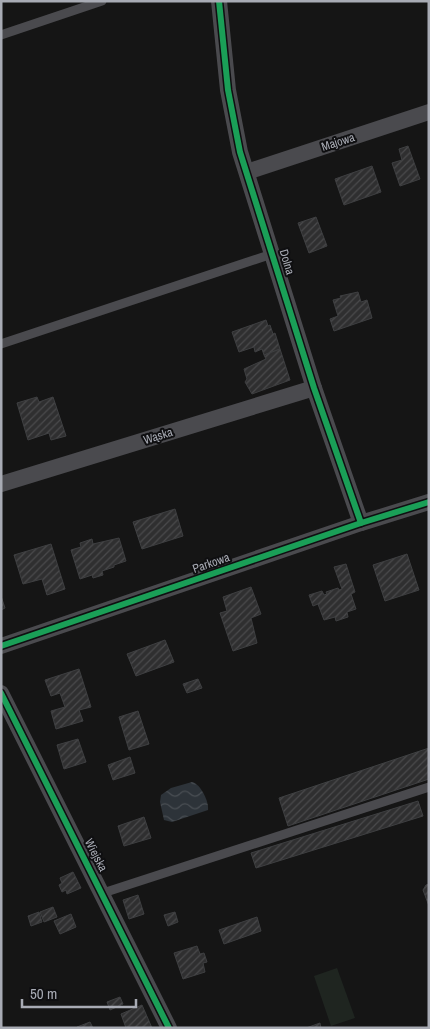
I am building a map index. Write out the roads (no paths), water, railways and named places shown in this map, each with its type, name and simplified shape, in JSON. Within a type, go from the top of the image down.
[{"type":"street","name":"Dolna","points":[[219,1],[228,90],[240,152],[314,388],[361,523]]},
{"type":"street","name":"Majowa","points":[[247,172],[429,112]]},
{"type":"street","name":"Wąska","points":[[1,484],[314,388]]},
{"type":"street","name":"Parkowa","points":[[1,646],[361,523],[429,502]]},
{"type":"street","name":"Wiejska","points":[[1,693],[103,893],[169,1028]]},
{"type":"lane","points":[[1,34],[102,1]]},
{"type":"lane","points":[[1,344],[272,254]]},
{"type":"lane","points":[[103,893],[429,787]]},
{"type":"water","points":[[192,782],[204,794],[208,810],[172,822],[164,820],[160,802],[161,795],[171,788]]}]
